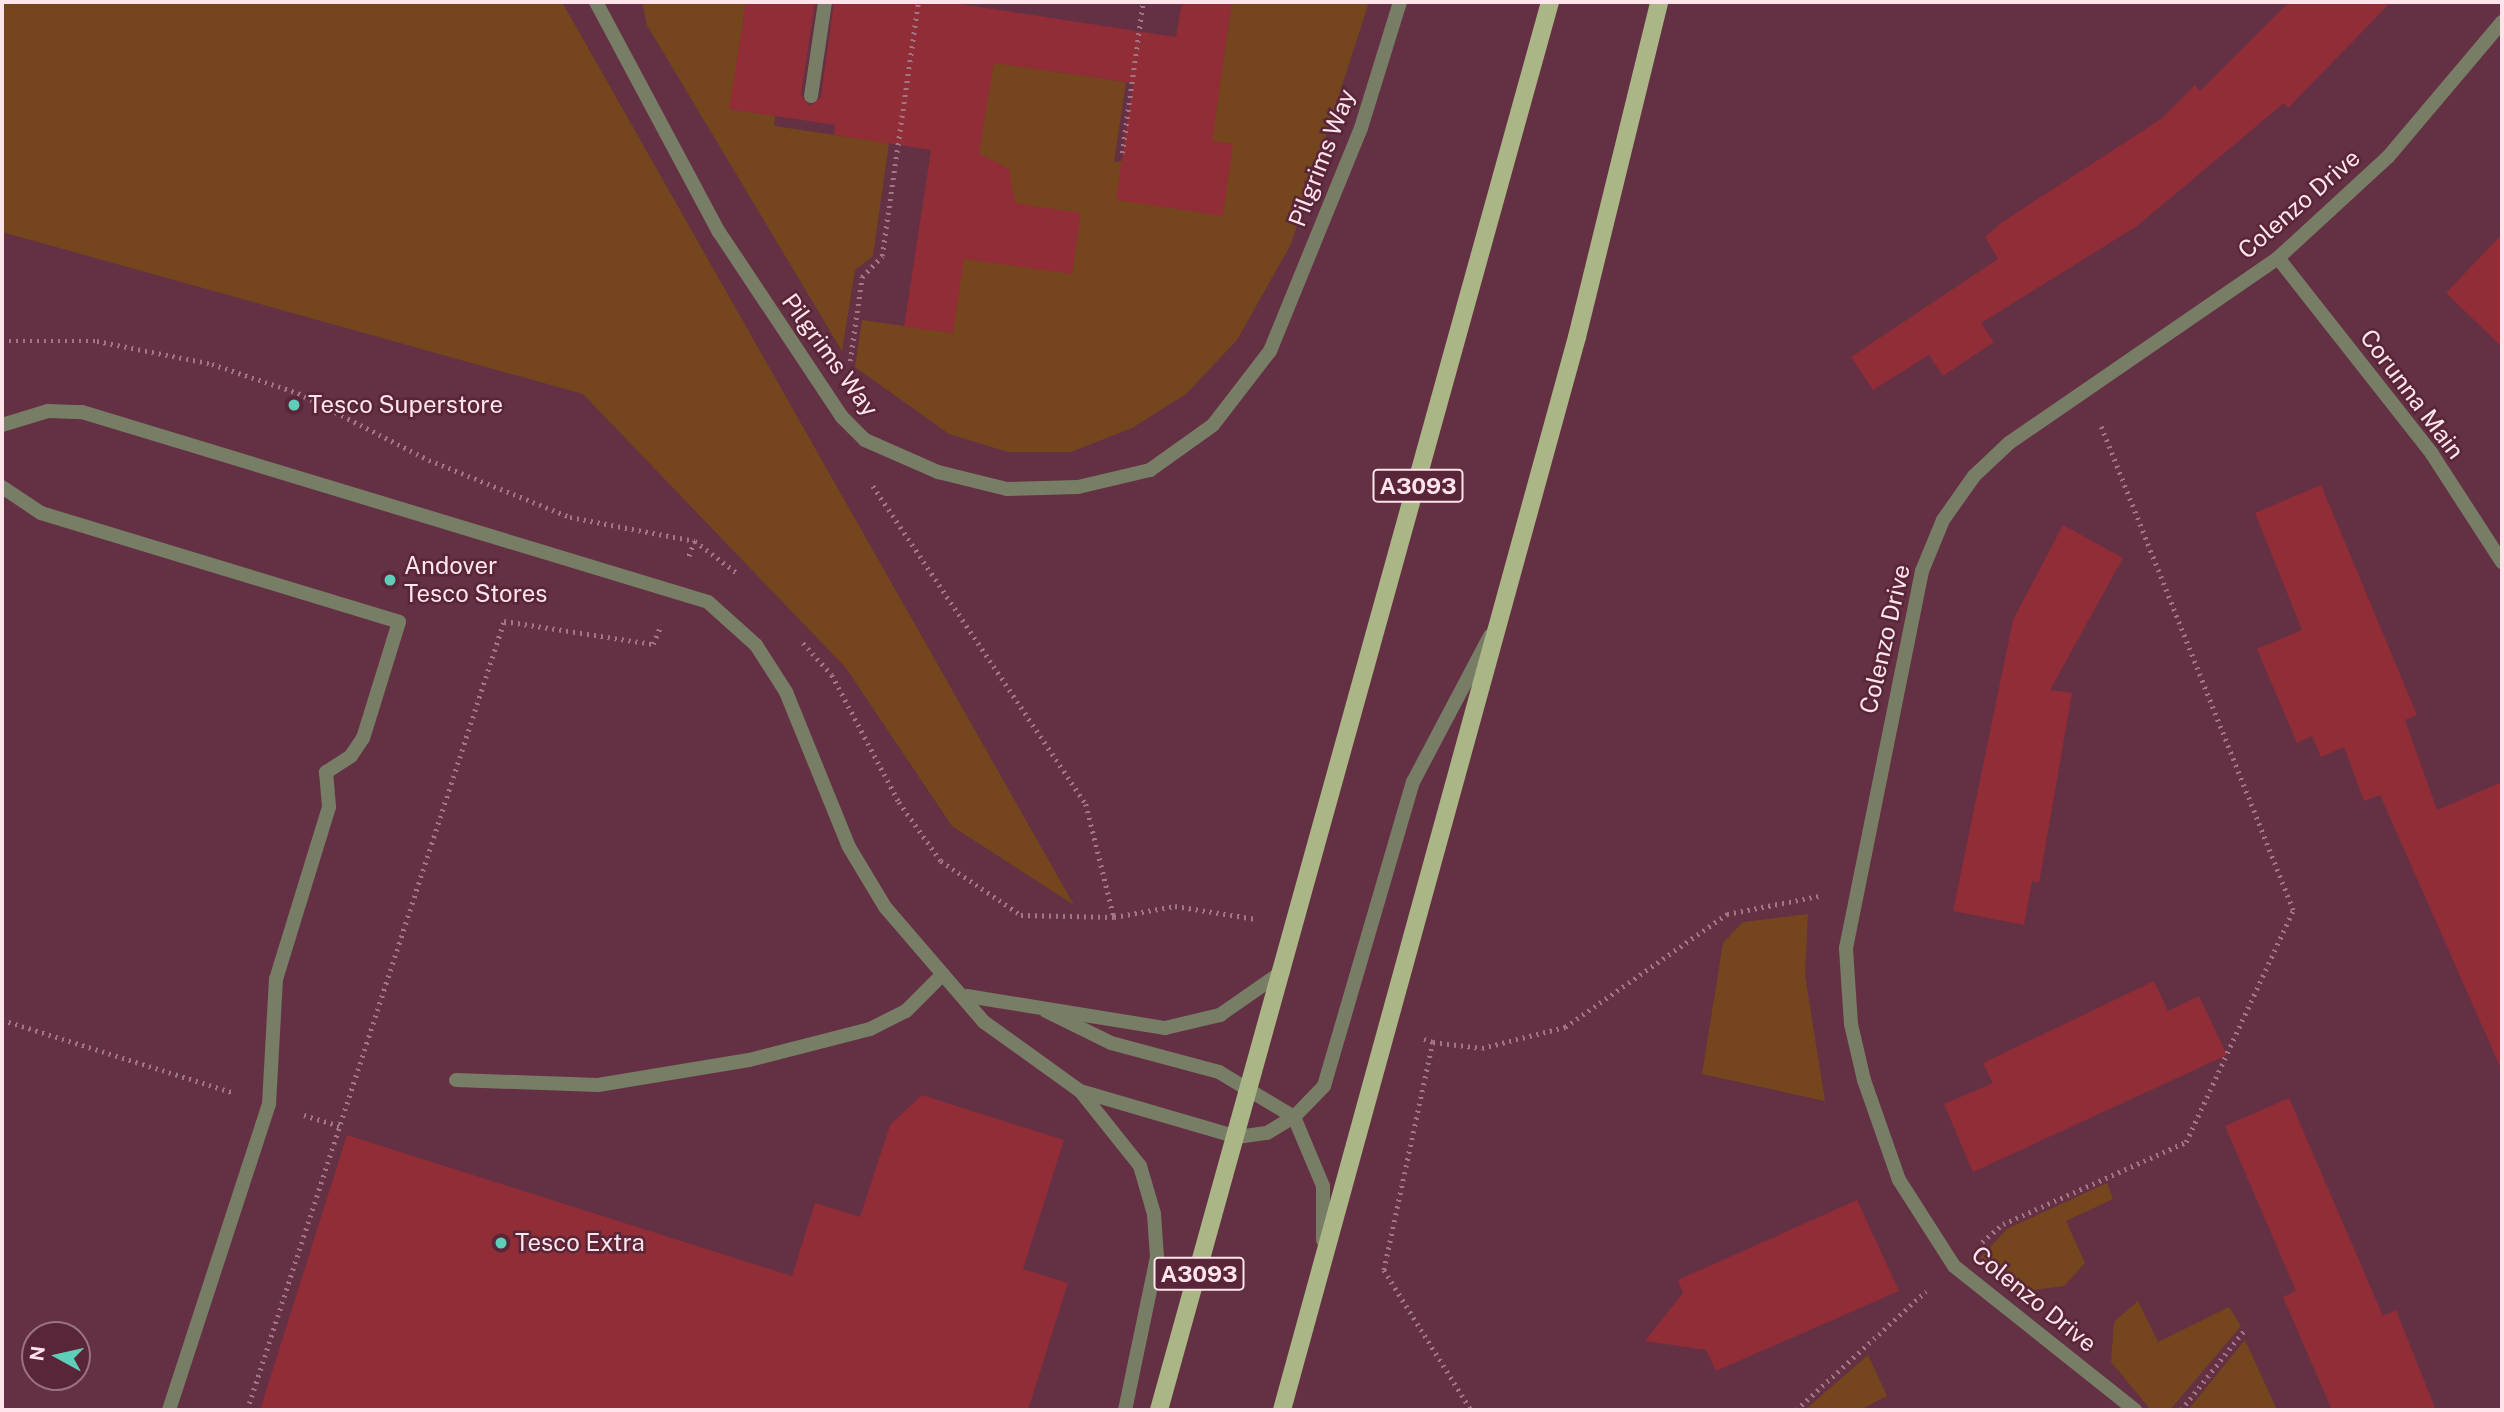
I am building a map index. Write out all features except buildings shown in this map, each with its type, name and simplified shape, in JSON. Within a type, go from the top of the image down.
[{"type":"main road","name":"A3093","points":[[1159,1410],[1252,1087],[1550,2]]},
{"type":"main road","points":[[1282,1410],[1318,1289],[1502,613],[1659,2]]},
{"type":"street","name":"Pilgrims Way","points":[[596,2],[719,232],[842,417],[865,440],[938,472],[1007,489],[1078,487],[1150,470],[1213,425],[1270,351],[1361,128],[1400,2]]},
{"type":"street","points":[[811,96],[825,2]]},
{"type":"street","name":"Colenzo Drive","points":[[2135,1410],[1954,1266],[1899,1180],[1851,1024],[1846,948],[1906,632],[1943,520],[1974,476],[2009,443],[2085,388],[2278,258],[2388,157],[2502,22]]},
{"type":"street","name":"Corunna Main","points":[[2278,258],[2432,454],[2502,562]]},
{"type":"street","points":[[2,425],[48,411],[82,412],[708,602],[756,645],[786,692],[849,847],[885,907],[943,974],[1015,1049],[1080,1091],[1237,1137],[1267,1133],[1294,1117],[1324,1086],[1413,782],[1502,613]]},
{"type":"street","points":[[2,487],[41,513],[399,622],[363,738],[351,756],[326,772],[329,807],[275,979],[269,1104],[169,1410]]},
{"type":"street","points":[[967,996],[1046,1012],[1165,1028],[1188,1025],[1250,999],[1283,970]]},
{"type":"street","points":[[456,1080],[598,1085],[749,1060],[870,1029],[906,1011],[943,974]]},
{"type":"street","points":[[1046,1012],[1111,1043],[1252,1087],[1294,1117],[1323,1186],[1318,1289]]},
{"type":"street","points":[[1080,1091],[1140,1166],[1154,1214],[1157,1257],[1125,1410]]},
{"type":"path","points":[[842,417],[862,277],[882,256],[918,2]]},
{"type":"path","points":[[1122,153],[1143,2]]},
{"type":"path","points":[[2085,388],[2210,687],[2293,910],[2186,1142],[2167,1153]]},
{"type":"path","points":[[796,635],[832,675],[899,802],[941,860],[1020,915],[1115,917],[1086,804],[875,493],[865,440]]},
{"type":"path","points":[[695,541],[745,580]]},
{"type":"path","points":[[1433,1042],[1482,1048],[1565,1027],[1727,914],[1857,889]]},
{"type":"path","points":[[2,1020],[340,1126],[247,1410]]},
{"type":"path","points":[[2181,1410],[2246,1328]]},
{"type":"shaded area","points":[[2,2],[562,2],[1074,905],[952,826],[846,668],[583,394],[2,232]]},
{"type":"shaded area","points":[[642,2],[746,2],[730,109],[775,116],[774,126],[889,143],[873,256],[855,270],[842,351],[647,25]]},
{"type":"shaded area","points":[[1232,2],[1369,2],[1291,244],[1237,340],[1186,394],[1132,428],[1071,452],[1008,452],[949,434],[855,367],[862,320],[952,333],[989,62],[1126,82],[1114,162],[1233,144],[1211,141]]},
{"type":"shaded area","points":[[1808,914],[1805,975],[1825,1101],[1702,1074],[1723,943],[1743,922]]},
{"type":"shaded area","points":[[2107,1183],[2113,1199],[2066,1221],[2085,1263],[2064,1286],[2017,1292],[1980,1258],[2007,1229]]},
{"type":"shaded area","points":[[2138,1301],[2158,1342],[2229,1307],[2241,1326],[2170,1410],[2151,1410],[2111,1362],[2114,1322]]},
{"type":"shaded area","points":[[2245,1340],[2277,1410],[2188,1410]]},
{"type":"shaded area","points":[[1868,1355],[1887,1396],[1860,1410],[1805,1410]]},
{"type":"place","name":"Tesco Superstore","points":[[294,405]]},
{"type":"place","name":"Andover Tesco Stores","points":[[390,580]]},
{"type":"place","name":"Tesco Extra","points":[[501,1243]]}]
